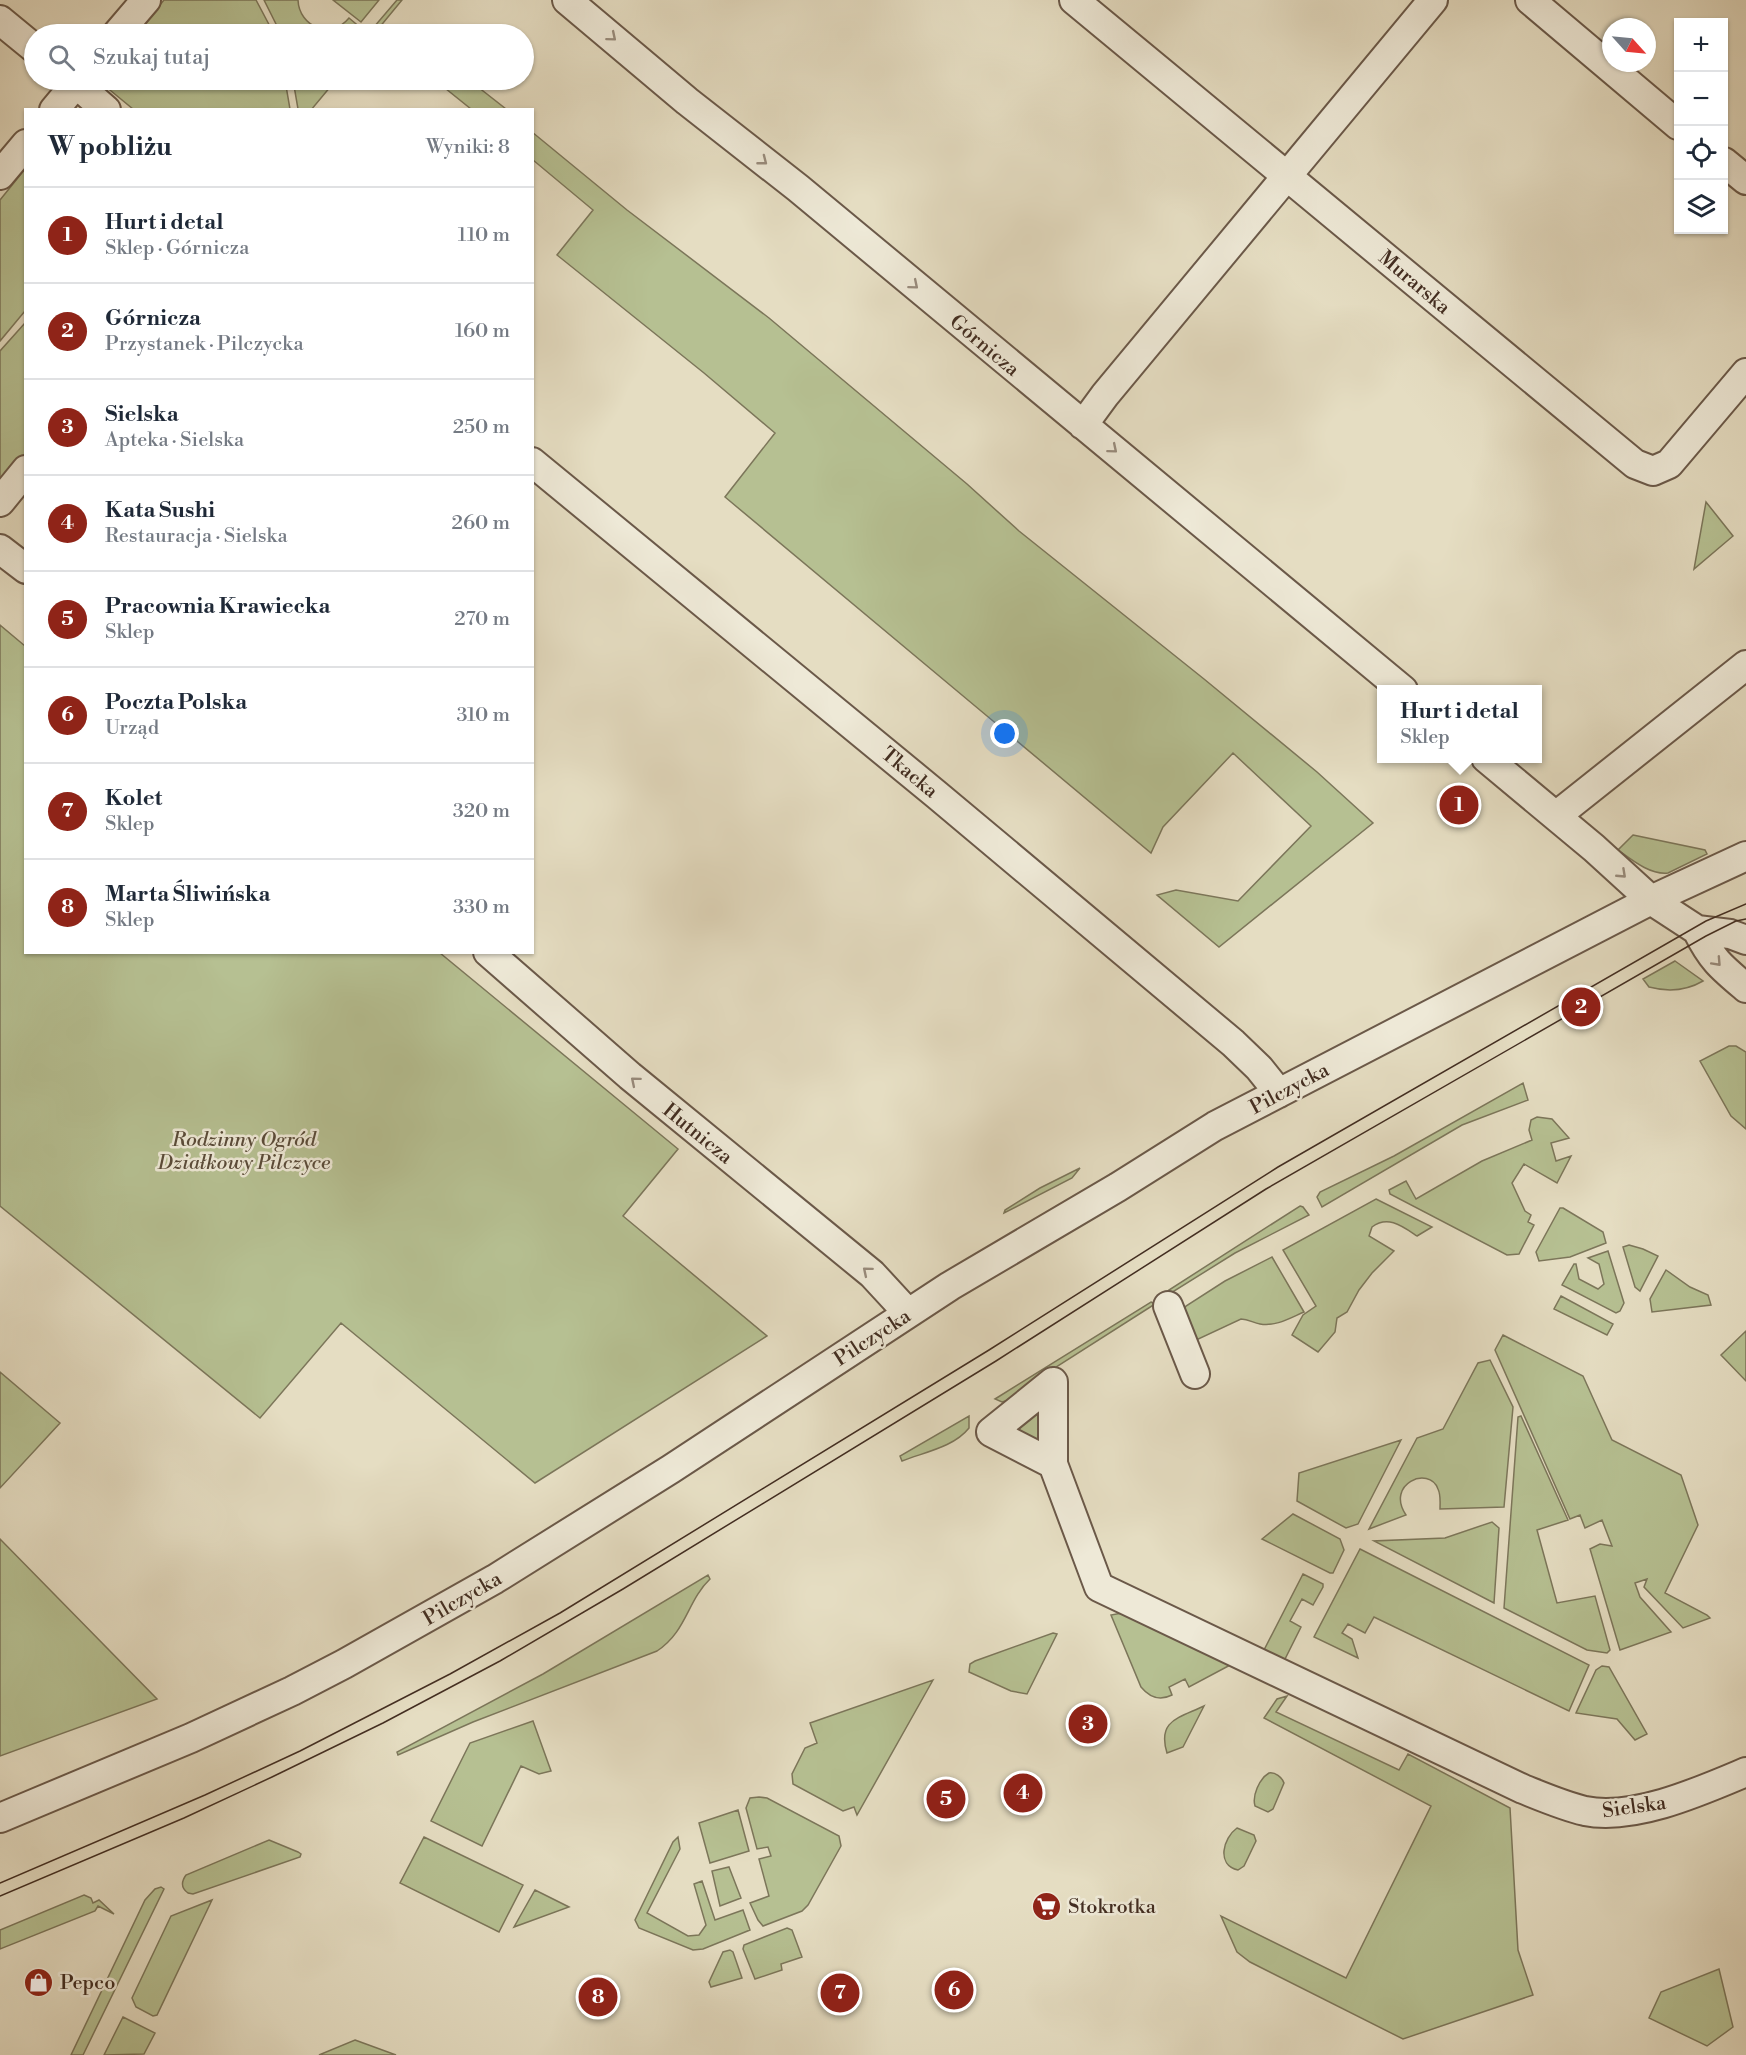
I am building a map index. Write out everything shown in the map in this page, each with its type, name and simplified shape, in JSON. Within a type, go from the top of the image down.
[{"type":"street","points":[[126,24],[146,0]]},
{"type":"street","name":"Górnicza","points":[[567,0],[687,101],[798,188],[1397,685]]},
{"type":"street","name":"Murarska","points":[[1074,0],[1627,459],[1643,469],[1653,471],[1669,464],[1746,373]]},
{"type":"street","points":[[1083,425],[1105,395],[1433,0]]},
{"type":"street","points":[[1530,0],[1674,122]]},
{"type":"street","points":[[0,20],[24,40]]},
{"type":"street","points":[[56,108],[69,90]]},
{"type":"street","points":[[85,90],[104,108]]},
{"type":"street","points":[[0,175],[24,146]]},
{"type":"street","points":[[1728,165],[1746,180]]},
{"type":"street","name":"Tkacka","points":[[534,464],[669,572],[1233,1042],[1259,1068],[1278,1093]]},
{"type":"street","points":[[0,502],[24,472]]},
{"type":"street","points":[[0,549],[24,567]]},
{"type":"street","points":[[1556,816],[1746,665]]},
{"type":"street","points":[[1491,763],[1556,816],[1651,900],[1697,930],[1730,934],[1746,940]]},
{"type":"street","name":"Pilczycka","points":[[0,1818],[191,1738],[354,1659],[473,1592],[671,1469],[908,1313],[1215,1126],[1651,900],[1746,856]]},
{"type":"street","points":[[1697,930],[1709,954],[1746,988]]},
{"type":"street","name":"Hutnicza","points":[[491,954],[630,1076],[872,1274],[908,1313]]},
{"type":"street","points":[[1168,1306],[1195,1374]]},
{"type":"street","name":"Sielska","points":[[1053,1464],[1099,1587],[1523,1789],[1586,1811],[1619,1812],[1670,1802],[1746,1772]]},
{"type":"green space","points":[[164,0],[256,0],[269,24],[144,24]]},
{"type":"green space","points":[[264,0],[298,0],[304,17],[312,24],[276,24]]},
{"type":"green space","points":[[333,0],[379,0],[361,22]]},
{"type":"green space","points":[[397,0],[402,0],[382,24],[377,24]]},
{"type":"green space","points":[[349,18],[356,24],[343,24]]},
{"type":"green space","points":[[110,90],[287,90],[290,108],[132,108]]},
{"type":"green space","points":[[295,90],[328,90],[313,108],[298,108]]},
{"type":"green space","points":[[447,90],[482,90],[505,108],[470,108]]},
{"type":"green space","points":[[534,134],[627,210],[769,318],[967,484],[1019,531],[1317,772],[1373,823],[1219,947],[1157,895],[1176,890],[1238,901],[1311,826],[1233,753],[1163,827],[1151,853],[725,497],[775,433],[557,255],[593,210],[534,161]]},
{"type":"green space","points":[[24,170],[24,312],[0,341],[0,200]]},
{"type":"green space","points":[[24,324],[24,461],[0,492],[0,351]]},
{"type":"green space","points":[[1706,502],[1733,536],[1694,569]]},
{"type":"green space","name":"Rodzinny Ogród Działkowy Pilczyce","points":[[0,625],[24,645],[24,954],[441,954],[678,1149],[623,1216],[767,1336],[535,1483],[341,1323],[260,1418],[0,1206]]},
{"type":"green space","points":[[1633,835],[1705,850],[1707,854],[1668,873],[1655,872],[1618,850]]},
{"type":"green space","points":[[1675,961],[1703,981],[1677,990],[1649,987],[1643,979]]},
{"type":"green space","points":[[1729,1046],[1736,1046],[1746,1052],[1746,1129],[1731,1116],[1700,1061]]},
{"type":"green space","points":[[1523,1083],[1528,1100],[1462,1125],[1322,1207],[1317,1197],[1320,1192],[1394,1156]]},
{"type":"green space","points":[[1537,1117],[1552,1119],[1569,1138],[1551,1143],[1556,1161],[1571,1156],[1557,1183],[1524,1164],[1512,1183],[1525,1211],[1531,1215],[1528,1222],[1534,1225],[1519,1254],[1507,1255],[1390,1194],[1389,1190],[1406,1181],[1416,1199],[1482,1161],[1532,1140],[1529,1130],[1531,1120]]},
{"type":"green space","points":[[1080,1168],[1072,1178],[1004,1213],[1005,1210],[1040,1188]]},
{"type":"green space","points":[[1376,1199],[1432,1227],[1417,1236],[1395,1223],[1384,1222],[1372,1227],[1369,1236],[1394,1251],[1372,1273],[1347,1312],[1337,1318],[1335,1332],[1318,1352],[1292,1335],[1303,1315],[1316,1306],[1283,1250]]},
{"type":"green space","points":[[1300,1206],[1309,1215],[1235,1253],[1171,1293],[1169,1290]]},
{"type":"green space","points":[[1560,1208],[1603,1232],[1606,1243],[1570,1257],[1539,1261],[1536,1252]]},
{"type":"green space","points":[[1629,1245],[1658,1256],[1640,1291],[1635,1287],[1623,1247]]},
{"type":"green space","points":[[1608,1251],[1624,1303],[1620,1311],[1616,1313],[1562,1285],[1576,1264],[1579,1279],[1598,1289],[1604,1284],[1599,1264],[1588,1258]]},
{"type":"green space","points":[[1272,1257],[1304,1312],[1266,1325],[1241,1319],[1192,1342],[1184,1309],[1186,1306],[1225,1281]]},
{"type":"green space","points":[[1666,1270],[1690,1287],[1708,1295],[1711,1305],[1652,1312],[1650,1299]]},
{"type":"green space","points":[[1561,1296],[1613,1324],[1607,1335],[1554,1309]]},
{"type":"green space","points":[[1151,1302],[1155,1304],[1056,1367],[1016,1398],[1002,1402],[995,1399]]},
{"type":"green space","points":[[1746,1331],[1746,1381],[1721,1355]]},
{"type":"green space","points":[[1503,1335],[1583,1376],[1612,1440],[1681,1475],[1698,1525],[1665,1593],[1710,1618],[1683,1628],[1644,1587],[1647,1579],[1635,1583],[1640,1597],[1671,1632],[1620,1650],[1590,1549],[1600,1544],[1612,1546],[1602,1520],[1585,1528],[1580,1515],[1570,1519],[1495,1350]]},
{"type":"green space","points":[[1490,1360],[1513,1407],[1504,1507],[1440,1509],[1440,1494],[1433,1482],[1418,1479],[1411,1481],[1401,1494],[1401,1504],[1406,1515],[1369,1529],[1417,1438],[1443,1429],[1478,1363]]},
{"type":"green space","points":[[0,1372],[60,1423],[0,1488]]},
{"type":"green space","points":[[1037,1412],[1040,1414],[1042,1443],[1020,1434],[1019,1424]]},
{"type":"green space","points":[[969,1416],[969,1428],[963,1435],[938,1448],[902,1461],[900,1456]]},
{"type":"green space","points":[[1521,1416],[1568,1520],[1537,1530],[1557,1603],[1595,1596],[1610,1650],[1607,1653],[1587,1650],[1504,1608],[1518,1417]]},
{"type":"green space","points":[[1401,1440],[1358,1524],[1346,1528],[1297,1501],[1299,1473]]},
{"type":"green space","points":[[1293,1514],[1340,1539],[1344,1550],[1333,1573],[1262,1539]]},
{"type":"green space","points":[[1492,1522],[1499,1528],[1494,1603],[1374,1541],[1445,1538]]},
{"type":"green space","points":[[0,1539],[157,1699],[0,1756]]},
{"type":"green space","points":[[1360,1549],[1589,1665],[1569,1711],[1374,1617],[1365,1633],[1348,1624],[1342,1633],[1352,1639],[1358,1658],[1314,1637]]},
{"type":"green space","points":[[1303,1574],[1323,1584],[1323,1587],[1313,1605],[1302,1599],[1290,1621],[1301,1627],[1284,1661],[1263,1652]]},
{"type":"green space","points":[[708,1575],[710,1579],[696,1597],[675,1634],[657,1651],[473,1722],[398,1755],[397,1752],[543,1674]]},
{"type":"green space","points":[[1122,1613],[1234,1663],[1189,1687],[1185,1679],[1169,1687],[1172,1695],[1168,1697],[1152,1696],[1141,1687],[1111,1615]]},
{"type":"green space","points":[[1053,1633],[1057,1634],[1027,1694],[1011,1691],[969,1672],[970,1664],[975,1661]]},
{"type":"green space","points":[[1602,1666],[1609,1667],[1647,1734],[1635,1740],[1617,1719],[1576,1713],[1596,1670]]},
{"type":"green space","points":[[933,1680],[857,1815],[854,1807],[843,1811],[793,1784],[792,1774],[805,1748],[817,1743],[810,1723]]},
{"type":"green space","points":[[1287,1696],[1276,1712],[1399,1770],[1408,1754],[1510,1808],[1518,1950],[1533,1995],[1403,2039],[1250,1962],[1237,1952],[1221,1916],[1346,1978],[1431,1806],[1264,1718],[1277,1699]]},
{"type":"green space","points":[[1204,1706],[1183,1747],[1167,1753],[1165,1733],[1168,1727],[1179,1717]]},
{"type":"green space","points":[[533,1721],[551,1771],[539,1774],[521,1766],[482,1846],[431,1821],[470,1743]]},
{"type":"green space","points":[[1269,1773],[1278,1775],[1284,1783],[1273,1809],[1268,1812],[1255,1806],[1254,1802],[1259,1783]]},
{"type":"green space","points":[[750,1798],[767,1798],[839,1836],[841,1846],[808,1905],[802,1911],[763,1926],[750,1903],[769,1896],[759,1859],[771,1856],[768,1847],[757,1849],[746,1808]]},
{"type":"green space","points":[[738,1810],[749,1851],[710,1863],[699,1823]]},
{"type":"green space","points":[[1237,1828],[1254,1835],[1256,1841],[1244,1866],[1238,1870],[1231,1867],[1224,1857],[1225,1844]]},
{"type":"green space","points":[[424,1837],[523,1885],[499,1932],[400,1883]]},
{"type":"green space","points":[[678,1837],[680,1849],[647,1913],[688,1936],[699,1935],[706,1925],[694,1884],[702,1881],[715,1920],[743,1910],[750,1930],[703,1949],[693,1950],[639,1928],[635,1920],[673,1842]]},
{"type":"green space","points":[[269,1840],[298,1852],[301,1854],[300,1857],[193,1894],[184,1889],[183,1882],[186,1875]]},
{"type":"green space","points":[[729,1867],[741,1898],[720,1906],[712,1871]]},
{"type":"green space","points":[[161,1887],[164,1889],[83,2055],[71,2055],[145,1900],[155,1889]]},
{"type":"green space","points":[[535,1890],[569,1907],[514,1927]]},
{"type":"green space","points":[[84,1895],[91,1898],[93,1903],[99,1900],[114,1914],[98,1906],[95,1911],[0,1949],[0,1930]]},
{"type":"green space","points":[[212,1900],[157,2015],[153,2016],[136,2007],[132,1998],[171,1916]]},
{"type":"green space","points":[[787,1928],[792,1930],[802,1957],[781,1964],[782,1970],[755,1979],[743,1949],[744,1945]]},
{"type":"green space","points":[[730,1950],[733,1952],[742,1978],[711,1987],[709,1982],[723,1952]]},
{"type":"green space","points":[[1719,1969],[1733,2027],[1707,2046],[1649,2018],[1661,1992]]},
{"type":"green space","points":[[123,2017],[155,2033],[144,2054],[104,2055]]},
{"type":"green space","points":[[355,2040],[396,2055],[319,2055]]},
{"type":"tram line","points":[[0,1883],[205,1795],[300,1751],[450,1674],[560,1613],[989,1350],[1278,1167],[1706,921],[1746,904]]},
{"type":"tram line","points":[[0,1896],[184,1818],[272,1777],[383,1723],[500,1661],[623,1589],[996,1361],[1266,1189],[1706,936],[1736,921],[1746,919]]},
{"type":"place","name":"Hurt i detal","points":[[1459,805]]},
{"type":"place","name":"Górnicza","points":[[1581,1007]]},
{"type":"place","name":"Sielska","points":[[1088,1724]]},
{"type":"place","name":"Kata Sushi","points":[[1023,1793]]},
{"type":"place","name":"Pracownia Krawiecka","points":[[946,1799]]},
{"type":"place","name":"Stokrotka","points":[[1047,1906]]},
{"type":"place","name":"Pepco","points":[[39,1982]]},
{"type":"place","name":"Poczta Polska","points":[[954,1990]]},
{"type":"place","name":"Kolet","points":[[840,1993]]},
{"type":"place","name":"Marta Śliwińska","points":[[598,1997]]}]
